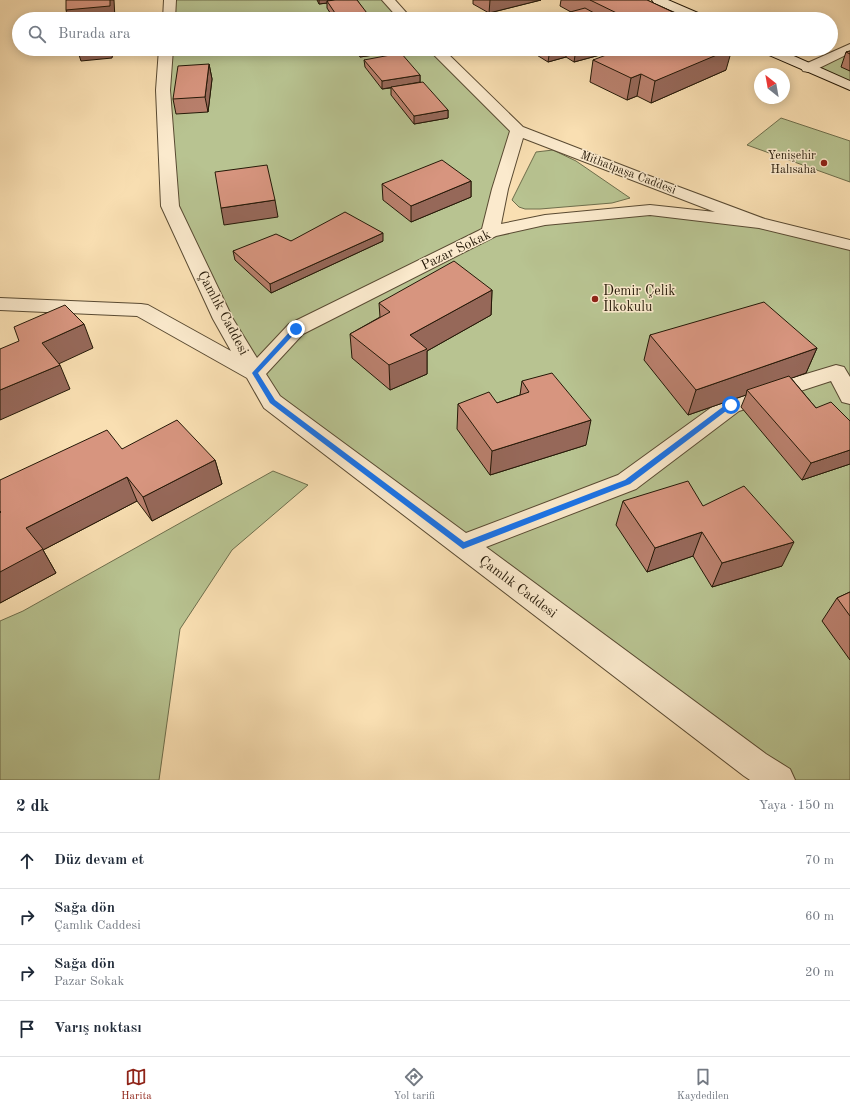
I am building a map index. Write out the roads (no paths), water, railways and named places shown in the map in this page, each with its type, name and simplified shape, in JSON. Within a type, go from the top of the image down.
[{"type":"street","points":[[169,12],[170,0]]},
{"type":"street","points":[[388,0],[399,12]]},
{"type":"street","points":[[658,0],[685,12]]},
{"type":"street","points":[[838,54],[850,48]]},
{"type":"street","name":"Çamlık Caddesi","points":[[165,56],[162,90],[170,206],[223,319],[272,402],[755,765],[779,780]]},
{"type":"street","name":"Mithatpaşa Caddesi","points":[[442,56],[518,130],[640,179],[759,223],[850,245]]},
{"type":"street","points":[[782,56],[850,86]]},
{"type":"street","points":[[808,68],[833,56]]},
{"type":"street","points":[[490,232],[500,189],[518,130]]},
{"type":"street","name":"Pazar Sokak","points":[[255,373],[296,329],[490,232],[545,220],[650,210],[759,223]]},
{"type":"street","points":[[0,304],[141,310],[255,373]]},
{"type":"street","points":[[463,545],[627,482],[731,405],[836,372],[850,396]]},
{"type":"place","name":"Yenişehir Halısaha","points":[[824,163]]},
{"type":"place","name":"Demir Çelik İlkokulu","points":[[595,299]]}]
